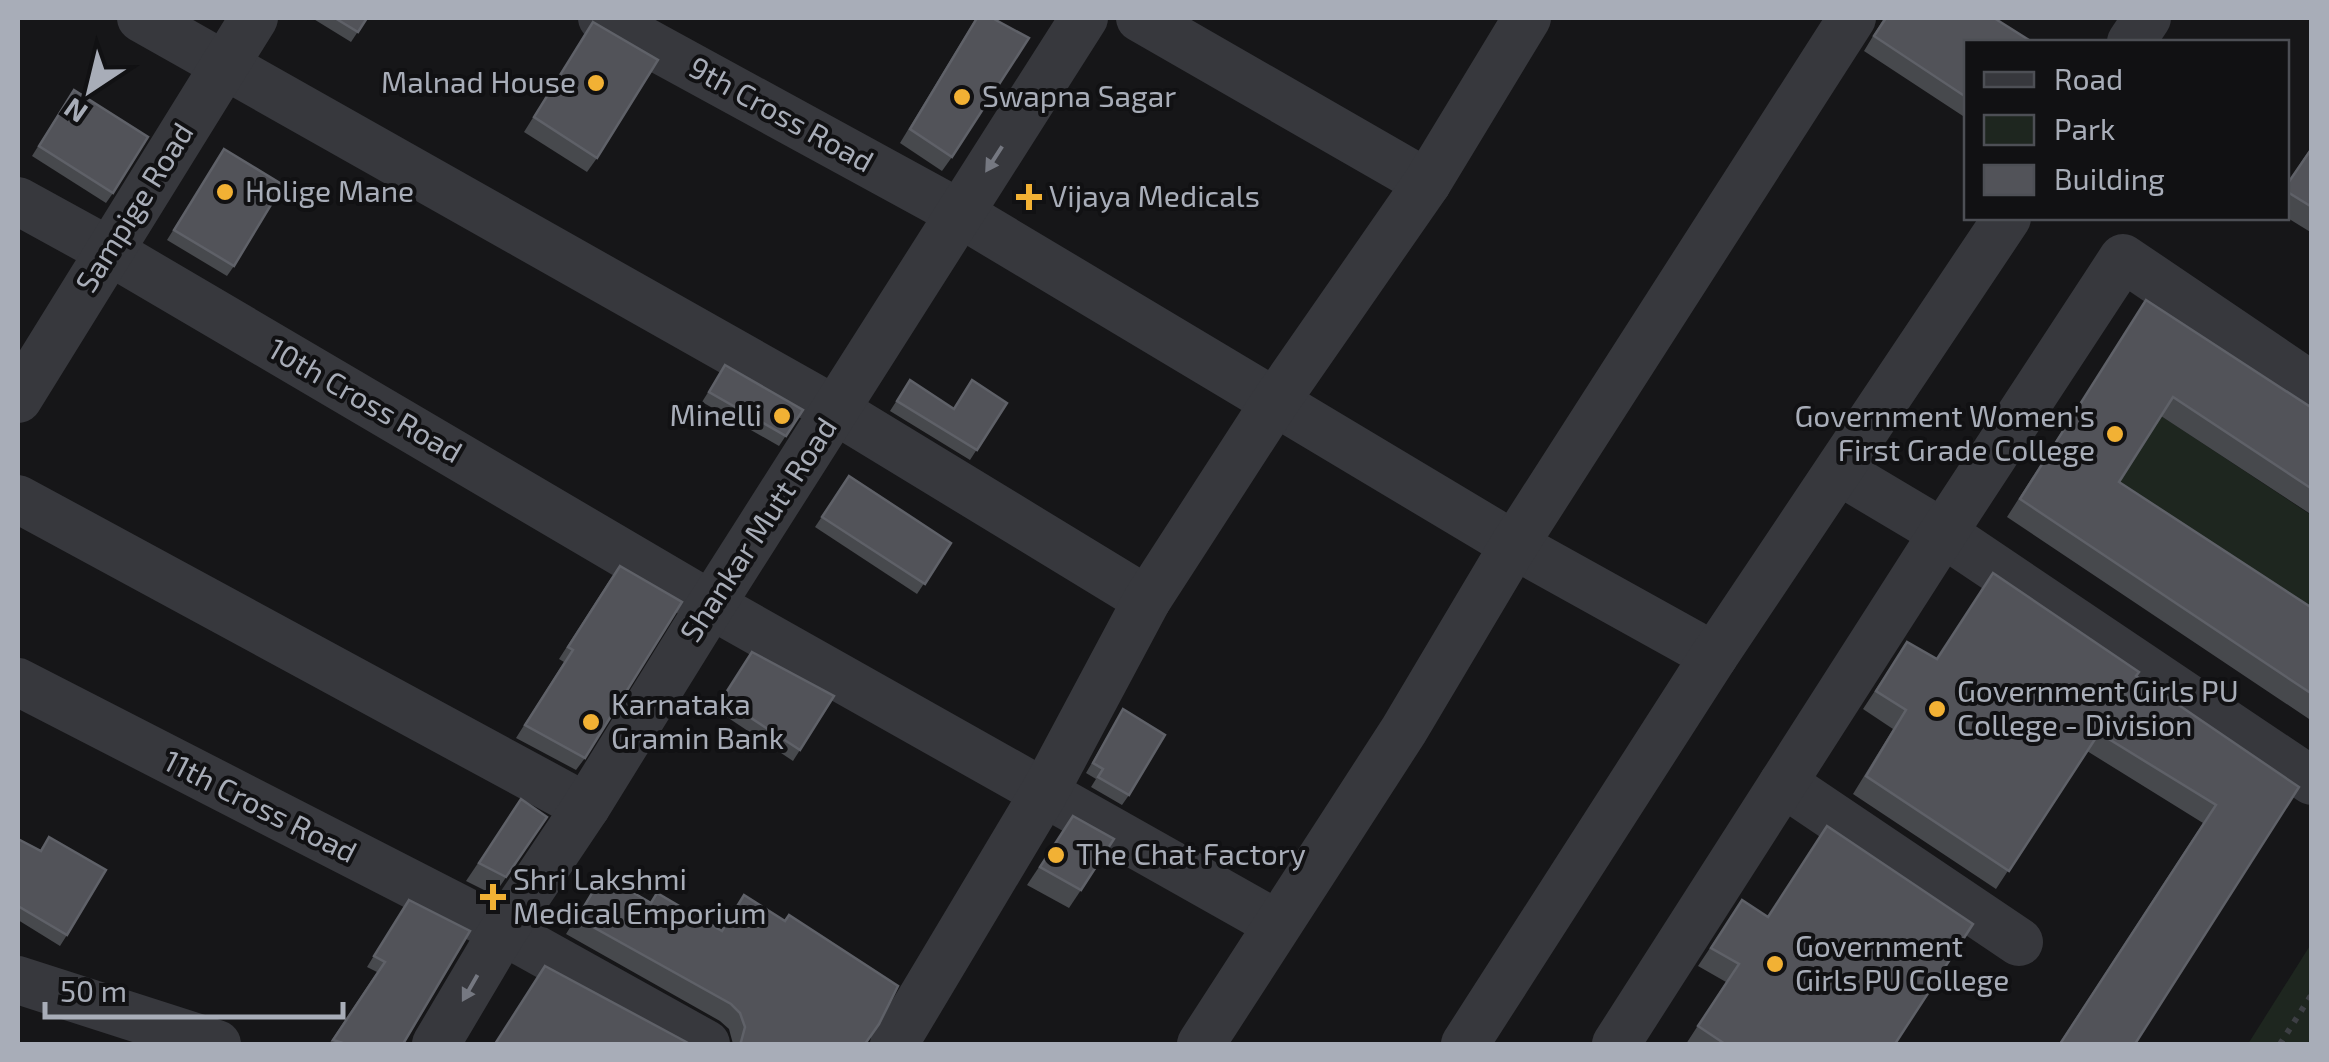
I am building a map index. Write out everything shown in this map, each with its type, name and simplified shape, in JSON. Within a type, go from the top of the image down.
[{"type":"street","points":[[141,18],[836,410],[1147,600]]},
{"type":"street","name":"Sampige Road","points":[[18,399],[254,18]]},
{"type":"street","name":"9th Cross Road","points":[[602,18],[959,213],[1514,545],[1714,656]]},
{"type":"street","name":"Shankar Mutt Road","points":[[436,1044],[502,931],[586,807],[710,604],[1084,18]]},
{"type":"street","points":[[1140,18],[1428,183]]},
{"type":"street","points":[[1202,1044],[1404,730],[1514,545],[1852,18]]},
{"type":"street","points":[[2132,40],[2148,18]]},
{"type":"street","points":[[894,1044],[1044,793],[1147,600],[1275,402],[1428,183],[1512,23]]},
{"type":"street","name":"10th Cross Road","points":[[18,201],[710,604],[1277,924]]},
{"type":"street","points":[[1465,1044],[1714,656],[2007,220]]},
{"type":"street","points":[[1616,1044],[1942,533],[2123,258],[2312,386]]},
{"type":"street","points":[[1840,471],[1942,533],[2312,782]]},
{"type":"street","points":[[18,499],[586,807]]},
{"type":"street","name":"11th Cross Road","points":[[18,682],[502,931],[706,1044]]},
{"type":"street","points":[[1783,784],[2020,942]]},
{"type":"street","points":[[18,980],[217,1044]]},
{"type":"path","points":[[2280,1044],[2312,994]]},
{"type":"green space","points":[[2160,415],[2311,515],[2311,622],[2106,500]]},
{"type":"green space","points":[[2311,944],[2311,1044],[2248,1044]]},
{"type":"building","points":[[335,18],[367,18],[358,32]]},
{"type":"building","points":[[977,18],[992,18],[1029,38],[952,157],[910,129]]},
{"type":"building","points":[[1886,18],[1994,18],[2029,40],[1964,40],[1964,96],[1874,36]]},
{"type":"building","points":[[593,22],[658,60],[597,158],[534,117]]},
{"type":"building","points":[[74,90],[148,137],[113,193],[39,146]]},
{"type":"building","points":[[2312,148],[2312,207],[2289,193],[2289,182]]},
{"type":"building","points":[[224,149],[283,185],[234,266],[174,230]]},
{"type":"building","points":[[2146,300],[2312,408],[2312,489],[2173,397],[2119,482],[2312,608],[2312,694],[2020,499]]},
{"type":"building","points":[[725,365],[803,410],[786,436],[709,392]]},
{"type":"building","points":[[910,380],[954,409],[972,380],[1007,403],[977,450],[897,401]]},
{"type":"building","points":[[849,476],[951,543],[925,584],[822,517]]},
{"type":"building","points":[[620,566],[682,602],[585,758],[525,725],[573,650],[568,647]]},
{"type":"building","points":[[1993,573],[2299,787],[2135,1044],[2060,1044],[2216,805],[2099,733],[2009,871],[1866,776],[1906,710],[1876,691],[1907,642],[1937,659]]},
{"type":"building","points":[[752,652],[834,696],[800,750],[722,699]]},
{"type":"building","points":[[1123,709],[1165,735],[1129,795],[1098,777],[1103,769],[1093,763]]},
{"type":"building","points":[[521,799],[547,817],[506,877],[479,863]]},
{"type":"building","points":[[1073,816],[1114,839],[1081,890],[1040,867]]},
{"type":"building","points":[[1827,826],[1973,924],[1895,1044],[1725,1044],[1698,1026],[1739,964],[1711,948],[1742,900],[1768,917]]},
{"type":"building","points":[[49,837],[106,870],[67,935],[18,906],[18,839],[41,851]]},
{"type":"building","points":[[603,875],[651,903],[657,893],[722,931],[744,895],[785,921],[789,915],[898,986],[865,1044],[738,1044],[745,1027],[740,1013],[731,1004],[577,918]]},
{"type":"building","points":[[409,900],[470,931],[403,1044],[346,1044],[333,1040],[385,962],[374,956]]},
{"type":"building","points":[[545,966],[690,1044],[495,1044]]},
{"type":"place","name":"Malnad House","points":[[596,83]]},
{"type":"place","name":"Swapna Sagar","points":[[962,97]]},
{"type":"place","name":"Holige Mane","points":[[225,192]]},
{"type":"place","name":"Vijaya Medicals","points":[[1029,197]]},
{"type":"place","name":"Minelli","points":[[782,416]]},
{"type":"place","name":"Government Women's First Grade College","points":[[2115,434]]},
{"type":"place","name":"Government Girls PU College - Division","points":[[1937,709]]},
{"type":"place","name":"Karnataka Gramin Bank","points":[[591,722]]},
{"type":"place","name":"The Chat Factory","points":[[1056,855]]},
{"type":"place","name":"Shri Lakshmi Medical Emporium","points":[[493,897]]},
{"type":"place","name":"Government Girls PU College","points":[[1775,964]]}]
